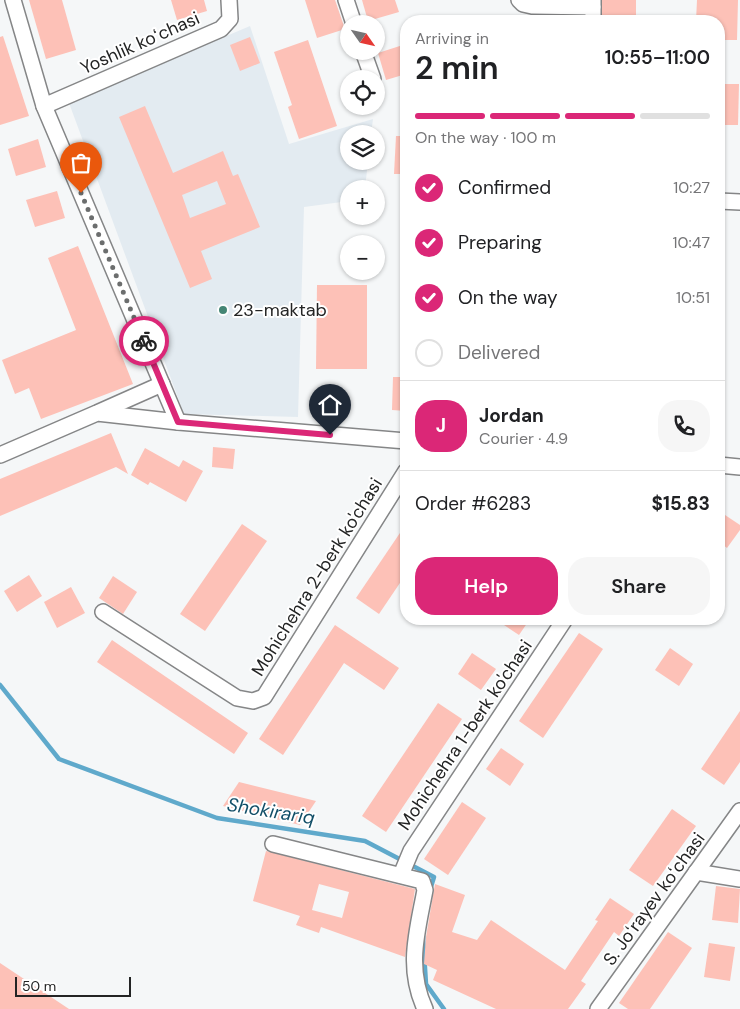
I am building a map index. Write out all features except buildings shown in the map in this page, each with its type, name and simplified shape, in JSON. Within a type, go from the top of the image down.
[{"type":"street","points":[[13,0],[44,106],[178,422]]},
{"type":"street","name":"Yoshlik koʻchasi","points":[[44,106],[221,29],[230,20],[229,0]]},
{"type":"street","points":[[346,0],[351,15]]},
{"type":"street","points":[[519,0],[523,4],[532,6],[593,9]]},
{"type":"street","points":[[725,201],[740,202]]},
{"type":"street","points":[[0,455],[162,384]]},
{"type":"street","points":[[97,413],[178,422],[400,440]]},
{"type":"street","points":[[725,466],[740,467]]},
{"type":"street","name":"Mohichehra 2-berk ko'chasi","points":[[103,612],[237,698],[253,701],[264,697],[400,481]]},
{"type":"street","name":"Mohichehra 1-berk ko'chasi","points":[[401,875],[411,850],[561,625]]},
{"type":"street","name":"S. Joʻrayev koʻchasi","points":[[598,1008],[740,811]]},
{"type":"street","points":[[272,844],[418,879],[425,884],[413,950],[414,976],[425,1009]]},
{"type":"street","points":[[696,872],[740,879]]},
{"type":"shaded area","name":"23-maktab","points":[[250,26],[289,144],[340,129],[340,170],[367,170],[366,180],[340,180],[340,202],[304,207],[298,417],[184,414],[69,103]]},
{"type":"shaded area","name":"23-maktab","points":[[373,119],[372,125],[353,125]]},
{"type":"waterway","name":"Shokirariq","points":[[0,685],[59,759],[217,818],[365,841],[434,877],[430,890]]},
{"type":"waterway","name":"Shokirariq","points":[[423,936],[426,984],[444,1009]]},
{"type":"way so far","points":[[81,193],[144,341]]},
{"type":"place","name":"23-maktab","points":[[223,310]]},
{"type":"route","points":[[144,341],[178,422],[330,435]]}]
